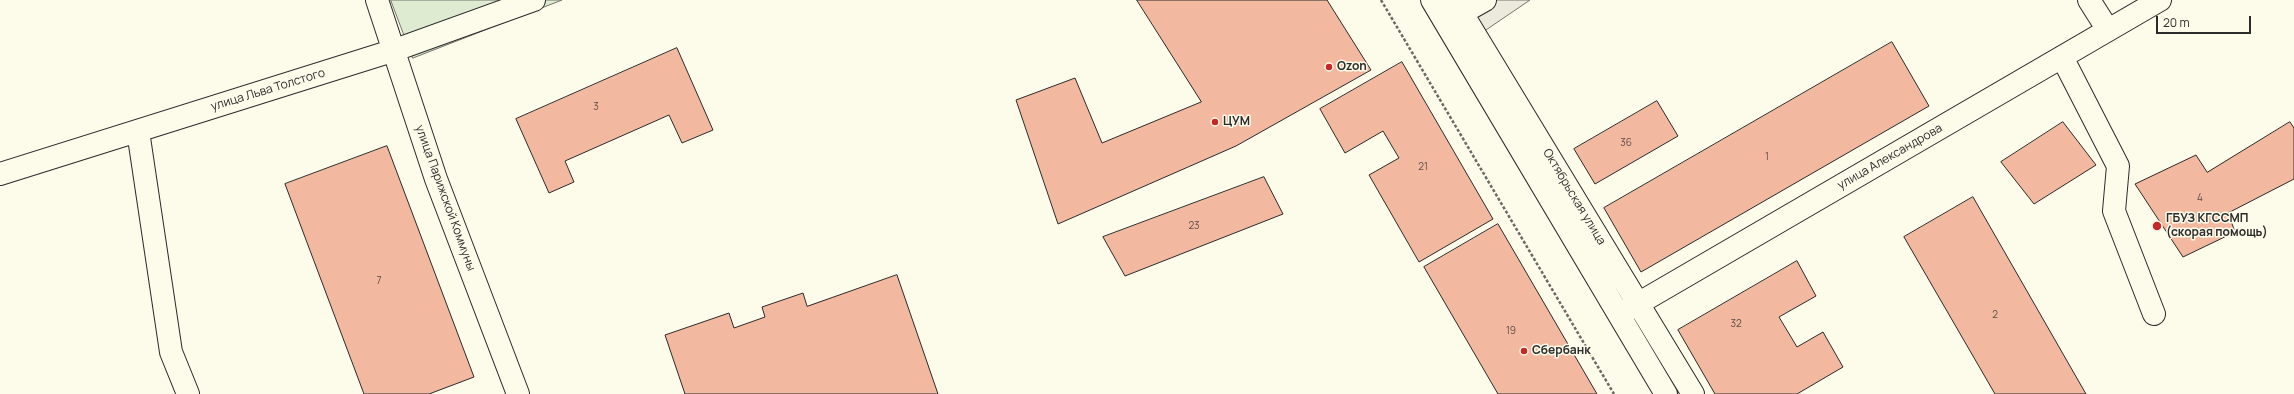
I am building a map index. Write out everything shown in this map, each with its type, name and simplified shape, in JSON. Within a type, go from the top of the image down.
[{"type":"street","name":"улица Парижской Коммуны","points":[[377,0],[395,50],[436,179],[518,394]]},
{"type":"street","name":"улица Льва Толстого","points":[[0,174],[395,50],[534,0]]},
{"type":"street","name":"Октябрьская улица","points":[[1432,0],[1454,12],[1638,303],[1693,394]]},
{"type":"street","points":[[1454,12],[1485,0]]},
{"type":"street","points":[[2089,0],[2108,30]]},
{"type":"street","name":"улица Александрова","points":[[1619,314],[2160,0]]},
{"type":"street","name":"Октябрьская улица","points":[[1454,12],[1619,314],[1666,394]]},
{"type":"street","points":[[2062,57],[2118,166],[2114,211],[2154,314]]},
{"type":"street","points":[[138,131],[171,352],[188,394]]},
{"type":"path","points":[[1381,0],[1614,394]]},
{"type":"green space","points":[[391,0],[562,0],[413,58]]},
{"type":"shaded area","points":[[1463,0],[1530,0],[1483,32]]},
{"type":"building","name":"ЦУМ","points":[[1137,0],[1327,0],[1371,70],[1236,146],[1058,224],[1016,100],[1075,78],[1102,143],[1201,102]]},
{"type":"building","points":[[1892,42],[1929,106],[1641,272],[1604,208]]},
{"type":"building","points":[[677,48],[713,130],[682,143],[669,115],[565,161],[574,182],[549,193],[516,119]]},
{"type":"building","points":[[1402,62],[1493,219],[1419,262],[1369,175],[1399,158],[1383,131],[1345,153],[1320,109]]},
{"type":"building","points":[[1657,101],[1678,136],[1595,184],[1574,149]]},
{"type":"building","points":[[2063,122],[2096,165],[2034,204],[2001,162]]},
{"type":"building","points":[[2290,122],[2294,128],[2294,179],[2228,213],[2235,232],[2183,257],[2135,184],[2196,155],[2207,172]]},
{"type":"building","points":[[387,146],[474,377],[429,394],[364,394],[285,184]]},
{"type":"building","points":[[1264,177],[1283,214],[1125,276],[1103,237]]},
{"type":"building","points":[[1973,197],[2086,394],[1995,394],[1904,237]]},
{"type":"building","points":[[1498,224],[1597,394],[1498,394],[1424,267]]},
{"type":"building","points":[[1797,261],[1816,296],[1779,317],[1797,347],[1823,332],[1843,367],[1797,394],[1715,394],[1678,330]]},
{"type":"building","points":[[897,275],[938,394],[685,394],[665,335],[729,313],[734,328],[765,317],[762,307],[803,293],[807,306]]},
{"type":"place","name":"Ozon","points":[[1329,67]]},
{"type":"place","name":"ЦУМ","points":[[1215,122]]},
{"type":"place","name":"ГБУЗ КГССМП (скорая помощь)","points":[[2157,226]]},
{"type":"place","name":"Сбербанк","points":[[1524,351]]}]
